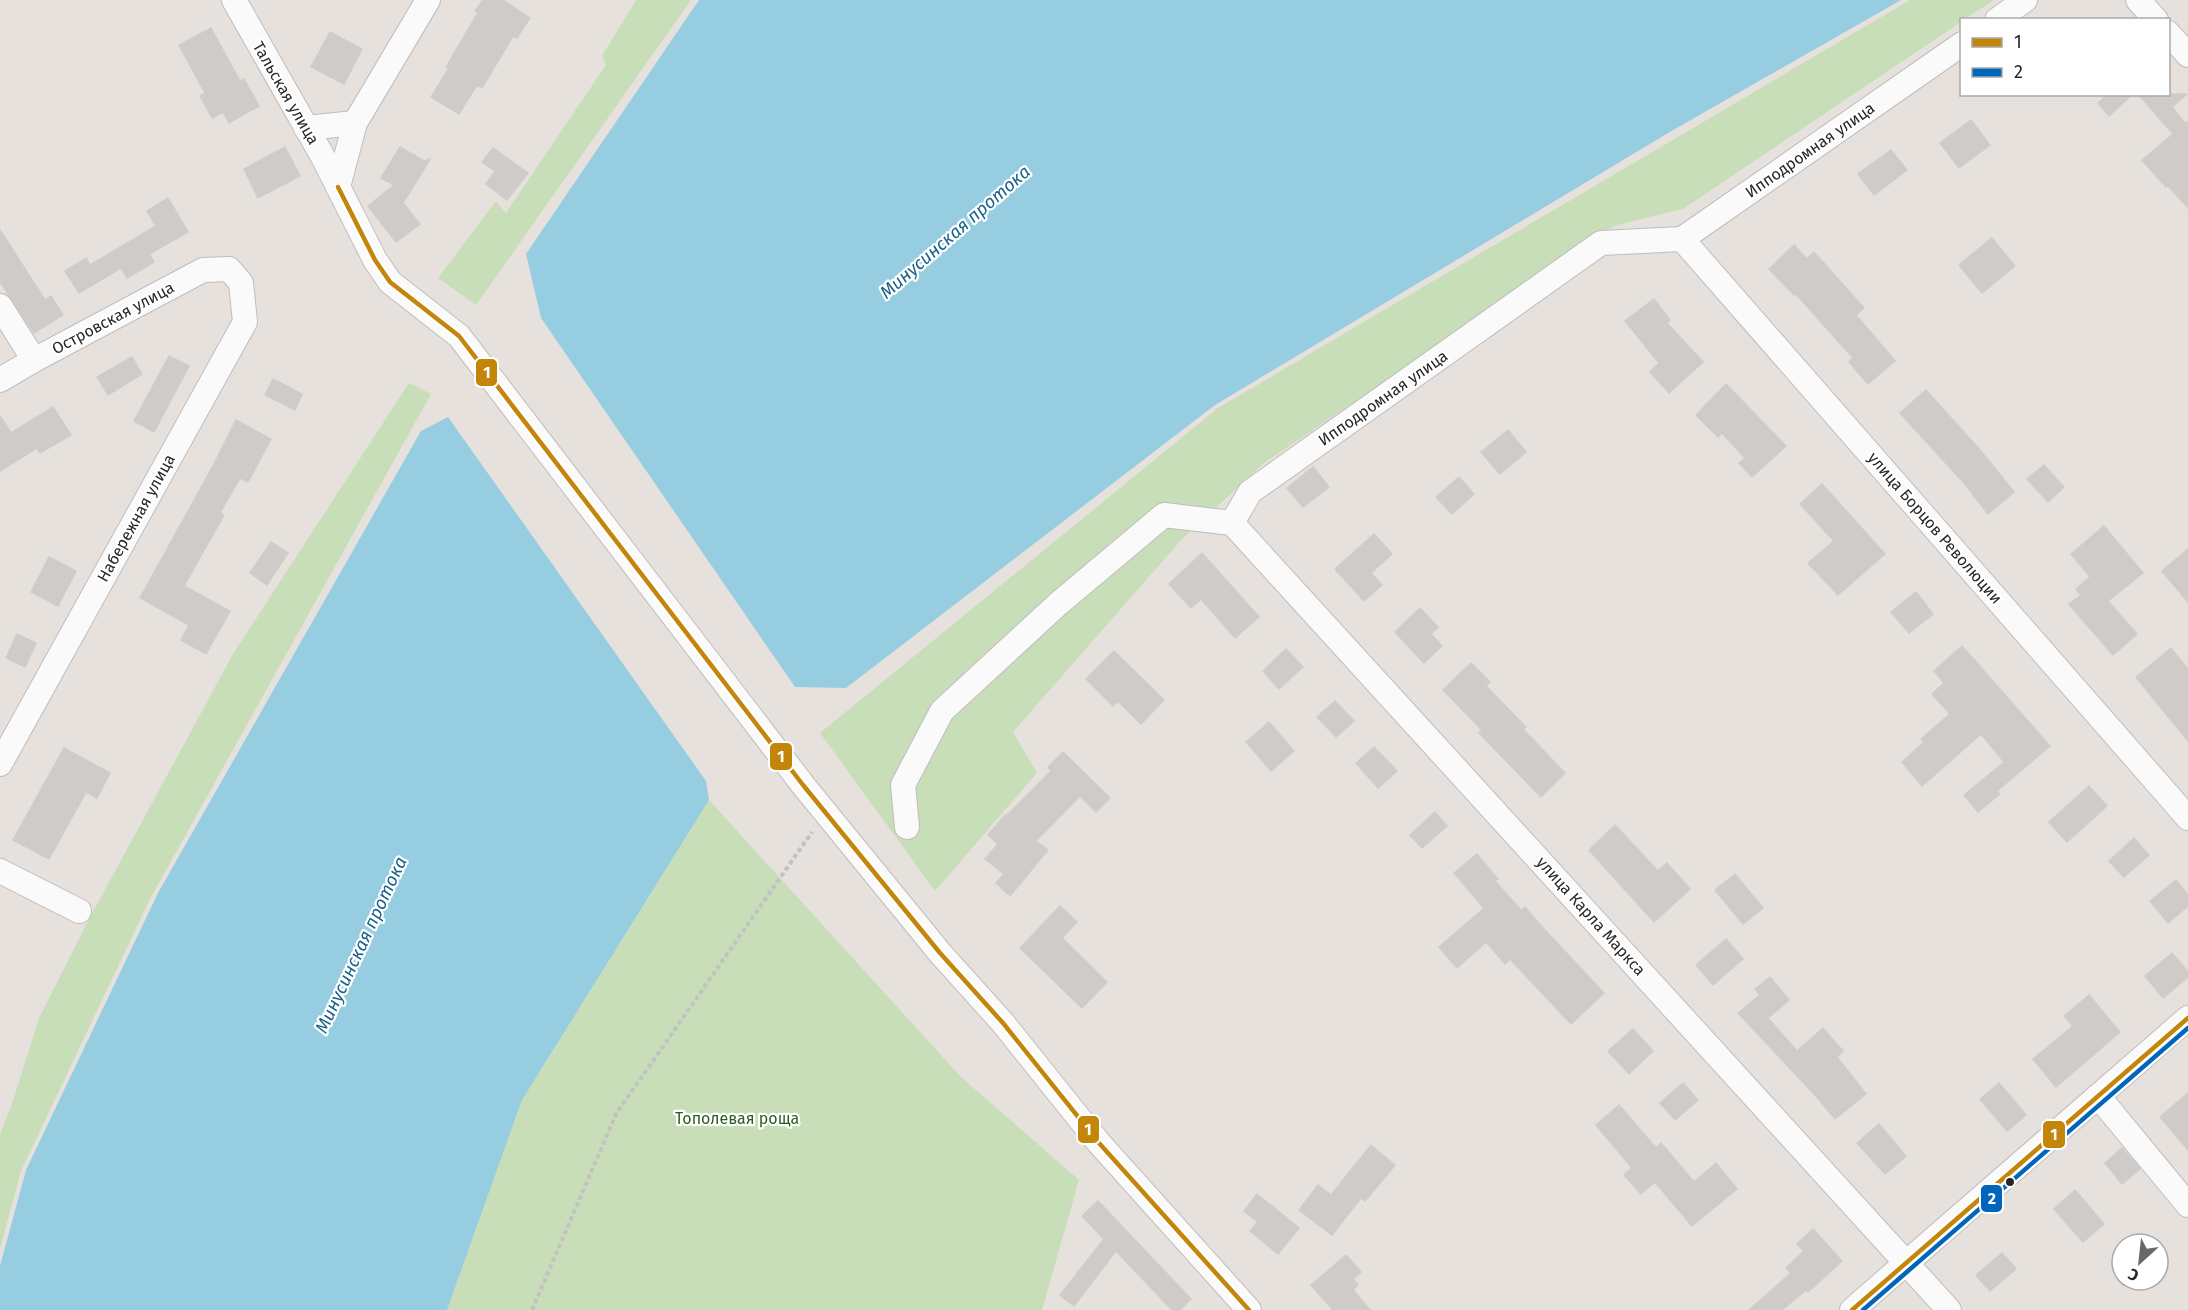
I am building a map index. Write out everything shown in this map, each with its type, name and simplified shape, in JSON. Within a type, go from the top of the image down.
[{"type":"street","name":"Тальская улица","points":[[234,0],[338,187],[375,260],[390,282],[459,336],[803,785],[940,953],[1003,1023],[1099,1143],[1241,1307]]},
{"type":"street","points":[[338,187],[355,123],[428,0]]},
{"type":"street","points":[[2000,18],[2025,0]]},
{"type":"street","points":[[2138,0],[2154,18]]},
{"type":"street","points":[[2170,34],[2188,55]]},
{"type":"street","name":"Ипподромная улица","points":[[1232,523],[1250,492],[1601,243],[1682,239],[1960,45]]},
{"type":"street","points":[[306,128],[355,123]]},
{"type":"street","name":"улица Борцов Революции","points":[[1682,239],[2188,818]]},
{"type":"street","name":"Островская улица","points":[[0,380],[202,270],[229,269]]},
{"type":"street","name":"Набережная улица","points":[[0,764],[245,322],[241,283],[229,269]]},
{"type":"street","points":[[0,306],[34,360]]},
{"type":"street","points":[[907,827],[903,785],[942,711],[1058,604],[1164,515],[1232,523]]},
{"type":"street","name":"улица Карла Маркса","points":[[1232,523],[1949,1310]]},
{"type":"street","points":[[0,872],[79,911]]},
{"type":"street","points":[[1852,1310],[2188,1018]]},
{"type":"street","points":[[2098,1096],[2188,1205]]},
{"type":"path","points":[[532,1310],[616,1114],[826,813]]},
{"type":"green space","points":[[636,0],[691,0],[476,305],[438,278],[496,201],[506,213],[606,65],[602,56]]},
{"type":"green space","points":[[1910,0],[1994,0],[1967,18],[1960,18],[1960,23],[1683,209],[1614,226],[1264,463],[1183,538],[1013,732],[1037,773],[935,891],[820,733],[1218,408]]},
{"type":"green space","points":[[409,383],[431,394],[150,899],[21,1171],[0,1249],[0,1134],[11,1107],[39,1018],[88,921],[233,654]]},
{"type":"green space","name":"Тополевая роща","points":[[709,800],[961,1077],[1079,1180],[1042,1310],[447,1310],[522,1100]]},
{"type":"water","name":"Минусинская протока","points":[[699,0],[1901,0],[1668,133],[1215,405],[846,688],[795,687],[541,318],[526,254]]},
{"type":"water","name":"Минусинская протока","points":[[448,417],[706,781],[709,800],[522,1100],[447,1310],[0,1310],[0,1266],[26,1170],[158,893],[421,431]]},
{"type":"building","points":[[483,0],[503,0],[530,18],[517,38],[513,36],[482,88],[477,85],[459,114],[431,97],[449,68],[446,67],[478,13],[475,11]]},
{"type":"building","points":[[211,28],[240,81],[244,79],[259,106],[229,123],[223,112],[212,118],[200,96],[205,93],[179,45]]},
{"type":"building","points":[[330,32],[362,49],[344,84],[311,67]]},
{"type":"building","points":[[2187,94],[2172,107],[2185,123],[2188,121],[2188,208],[2142,160],[2173,134],[2140,96]]},
{"type":"building","points":[[2106,96],[2131,96],[2109,116],[2098,103]]},
{"type":"building","points":[[1971,120],[1990,145],[1959,168],[1940,143]]},
{"type":"building","points":[[285,147],[300,176],[258,198],[244,169]]},
{"type":"building","points":[[400,147],[424,161],[430,159],[403,203],[420,224],[396,242],[368,206],[394,185],[381,178]]},
{"type":"building","points":[[493,148],[528,173],[507,200],[486,184],[495,171],[482,162]]},
{"type":"building","points":[[1891,150],[1907,170],[1874,195],[1858,174]]},
{"type":"building","points":[[168,198],[188,232],[149,254],[154,262],[127,278],[121,268],[79,293],[65,271],[86,258],[90,265],[156,226],[147,211]]},
{"type":"building","points":[[0,230],[45,300],[51,296],[63,315],[34,333],[0,282]]},
{"type":"building","points":[[1992,238],[2015,266],[1982,293],[1959,265]]},
{"type":"building","points":[[1794,245],[1807,259],[1814,252],[1864,308],[1856,315],[1895,361],[1868,384],[1849,362],[1853,358],[1795,293],[1794,295],[1769,269]]},
{"type":"building","points":[[1654,299],[1670,320],[1667,323],[1703,362],[1669,393],[1650,372],[1659,363],[1625,321]]},
{"type":"building","points":[[169,356],[189,366],[154,432],[134,421]]},
{"type":"building","points":[[132,357],[142,374],[108,395],[97,377]]},
{"type":"building","points":[[273,379],[302,394],[295,410],[265,395]]},
{"type":"building","points":[[1726,384],[1786,446],[1752,477],[1739,463],[1745,458],[1722,433],[1718,437],[1696,415]]},
{"type":"building","points":[[1926,390],[2014,492],[1988,514],[1964,483],[1900,413]]},
{"type":"building","points":[[53,407],[71,435],[40,453],[37,448],[0,471],[0,416],[11,433]]},
{"type":"building","points":[[236,420],[271,439],[248,482],[240,478],[220,513],[224,515],[184,586],[230,611],[206,654],[181,640],[189,625],[140,598]]},
{"type":"building","points":[[1508,430],[1526,452],[1500,474],[1481,452]]},
{"type":"building","points":[[2044,465],[2064,487],[2048,502],[2027,479]]},
{"type":"building","points":[[1313,467],[1329,487],[1303,507],[1287,488]]},
{"type":"building","points":[[1459,477],[1474,494],[1452,514],[1436,497]]},
{"type":"building","points":[[1822,484],[1885,554],[1838,595],[1808,563],[1834,541],[1800,504]]},
{"type":"building","points":[[2104,526],[2143,573],[2108,601],[2137,634],[2113,655],[2069,604],[2081,595],[2076,589],[2090,577],[2071,554]]},
{"type":"building","points":[[1374,534],[1392,554],[1371,573],[1382,585],[1364,601],[1335,569]]},
{"type":"building","points":[[271,542],[288,553],[267,585],[250,573]]},
{"type":"building","points":[[2188,549],[2188,602],[2162,571]]},
{"type":"building","points":[[1202,553],[1259,617],[1235,638],[1201,599],[1191,608],[1169,584]]},
{"type":"building","points":[[49,557],[76,571],[58,606],[31,592]]},
{"type":"building","points":[[1916,592],[1933,614],[1909,633],[1891,612]]},
{"type":"building","points":[[1420,608],[1438,627],[1431,634],[1442,646],[1424,663],[1395,632]]},
{"type":"building","points":[[17,634],[36,643],[25,667],[6,658]]},
{"type":"building","points":[[1962,646],[2050,746],[1997,791],[2000,794],[1978,812],[1964,795],[2004,762],[1981,734],[1922,786],[1902,762],[1924,742],[1921,739],[1950,714],[1932,694],[1944,683],[1934,671]]},
{"type":"building","points":[[2171,648],[2188,669],[2188,741],[2136,677]]},
{"type":"building","points":[[1286,649],[1303,667],[1279,689],[1263,671]]},
{"type":"building","points":[[1114,651],[1164,700],[1141,724],[1118,701],[1113,706],[1086,679]]},
{"type":"building","points":[[1471,663],[1490,682],[1486,686],[1526,727],[1523,729],[1565,773],[1541,797],[1479,733],[1482,730],[1443,690]]},
{"type":"building","points":[[1335,701],[1354,721],[1336,737],[1317,717]]},
{"type":"building","points":[[1269,722],[1294,751],[1271,771],[1246,742]]},
{"type":"building","points":[[1374,747],[1397,771],[1378,788],[1356,763]]},
{"type":"building","points":[[64,748],[110,773],[97,798],[86,792],[49,859],[13,840]]},
{"type":"building","points":[[1063,752],[1110,798],[1096,812],[1080,796],[1036,841],[1048,850],[1010,896],[996,883],[1004,874],[985,859],[998,844],[988,835],[1005,815],[1051,771],[1048,767]]},
{"type":"building","points":[[2089,786],[2107,806],[2067,842],[2049,822]]},
{"type":"building","points":[[1435,812],[1447,826],[1422,848],[1410,835]]},
{"type":"building","points":[[1615,825],[1658,871],[1667,863],[1690,889],[1654,922],[1589,850]]},
{"type":"building","points":[[2134,838],[2149,855],[2124,877],[2109,861]]},
{"type":"building","points":[[1477,854],[1498,879],[1495,881],[1521,910],[1525,907],[1604,993],[1571,1024],[1510,959],[1505,964],[1486,942],[1457,968],[1439,947],[1484,908],[1454,873]]},
{"type":"building","points":[[1735,874],[1763,908],[1743,924],[1715,890]]},
{"type":"building","points":[[2176,880],[2188,895],[2188,906],[2168,923],[2150,901]]},
{"type":"building","points":[[1060,906],[1077,922],[1062,938],[1107,982],[1082,1008],[1020,948]]},
{"type":"building","points":[[1726,939],[1743,959],[1713,985],[1696,965]]},
{"type":"building","points":[[2172,953],[2188,972],[2188,977],[2163,998],[2145,976]]},
{"type":"building","points":[[1770,977],[1789,1000],[1768,1018],[1797,1051],[1823,1028],[1843,1051],[1837,1057],[1866,1094],[1835,1119],[1738,1013],[1760,995],[1755,989]]},
{"type":"building","points":[[2089,995],[2120,1032],[2056,1087],[2033,1059],[2073,1026],[2064,1016]]},
{"type":"building","points":[[1633,1029],[1653,1051],[1629,1074],[1608,1051]]},
{"type":"building","points":[[1683,1083],[1698,1100],[1675,1120],[1660,1103]]},
{"type":"building","points":[[1999,1083],[2026,1115],[2007,1131],[1980,1099]]},
{"type":"building","points":[[2188,1093],[2188,1150],[2160,1117]]},
{"type":"building","points":[[1619,1105],[1656,1148],[1661,1143],[1694,1182],[1716,1163],[1737,1189],[1692,1226],[1655,1182],[1641,1194],[1624,1175],[1632,1168],[1596,1125]]},
{"type":"building","points":[[1879,1124],[1906,1156],[1885,1174],[1857,1143]]},
{"type":"building","points":[[1371,1145],[1395,1165],[1365,1201],[1361,1198],[1332,1235],[1299,1210],[1318,1185],[1331,1195]]},
{"type":"building","points":[[2122,1148],[2140,1169],[2122,1184],[2105,1163]]},
{"type":"building","points":[[2075,1190],[2104,1224],[2083,1242],[2054,1209]]},
{"type":"building","points":[[1257,1194],[1299,1228],[1278,1254],[1250,1231],[1258,1222],[1244,1211]]},
{"type":"building","points":[[1098,1201],[1191,1299],[1180,1310],[1172,1310],[1116,1251],[1074,1306],[1060,1295],[1104,1239],[1082,1216]]},
{"type":"building","points":[[1813,1229],[1842,1261],[1808,1292],[1806,1290],[1782,1310],[1749,1310],[1791,1273],[1786,1268],[1804,1251],[1797,1244]]},
{"type":"building","points":[[2002,1253],[2016,1269],[1990,1291],[1976,1275]]},
{"type":"building","points":[[1346,1255],[1361,1272],[1353,1279],[1358,1285],[1353,1290],[1370,1310],[1333,1310],[1311,1285]]},
{"type":"transit line","name":"1","points":[[338,187],[375,260],[390,282],[459,336],[803,785],[940,953],[1003,1023],[1099,1143],[1249,1310]]},
{"type":"transit line","name":"1","points":[[1852,1310],[2188,1018]]},
{"type":"transit line","name":"2","points":[[1863,1310],[2188,1028]]}]
